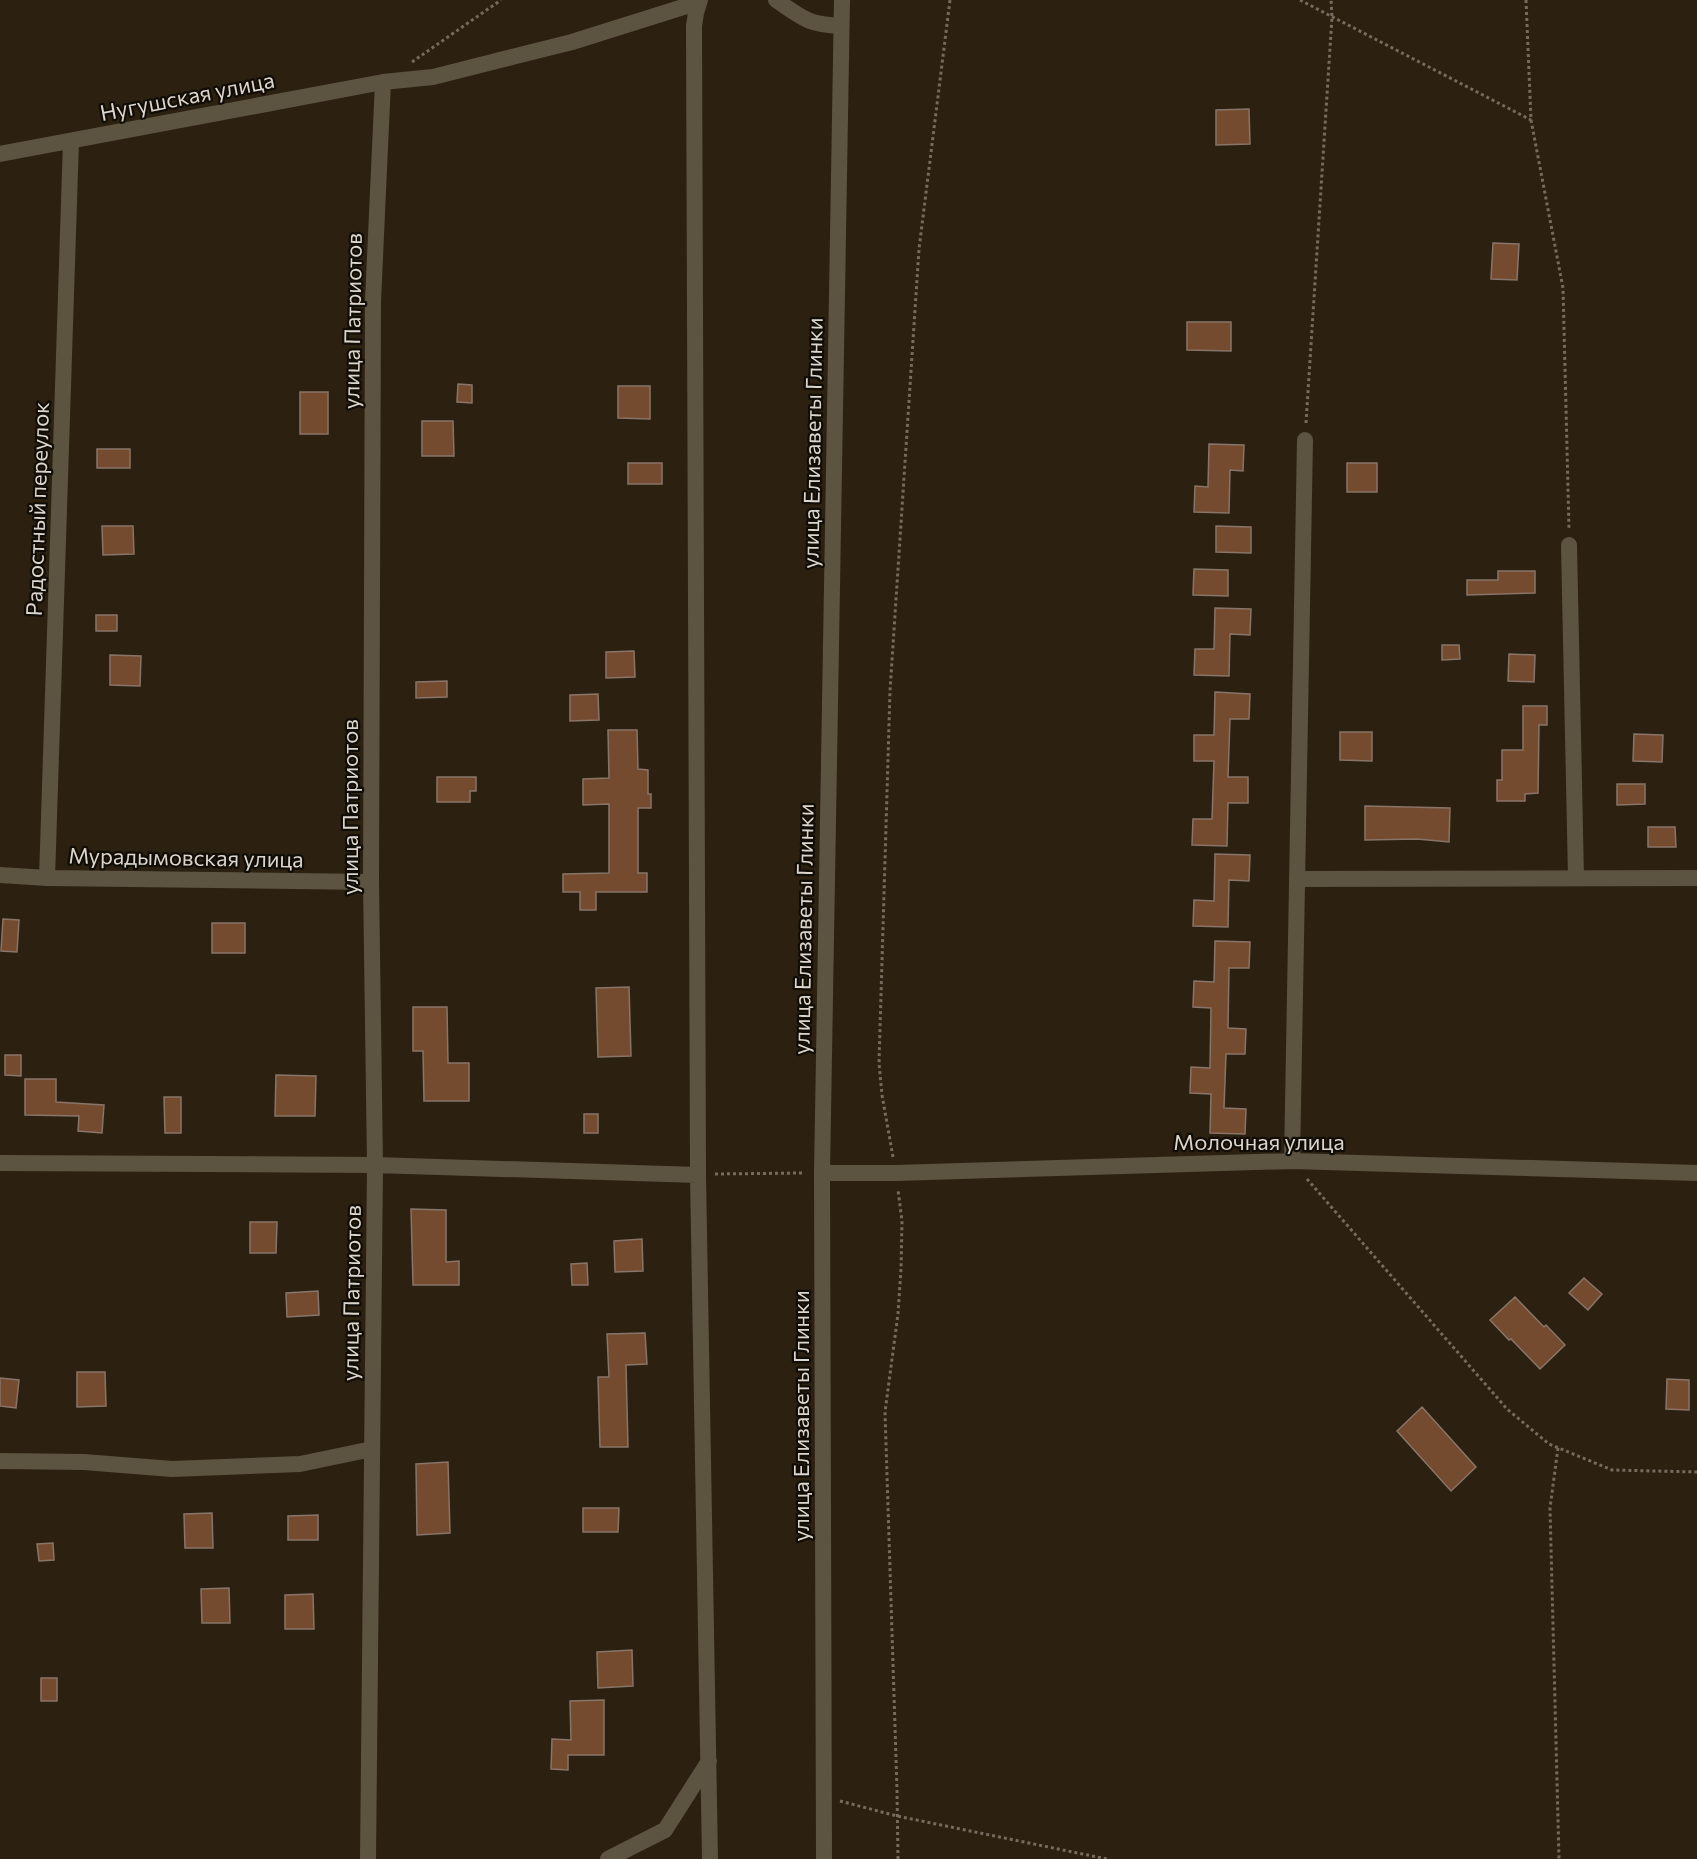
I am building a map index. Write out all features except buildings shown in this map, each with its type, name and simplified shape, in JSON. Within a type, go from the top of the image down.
[{"type":"street","points":[[776,0],[806,21],[841,26]]},
{"type":"street","name":"улица Елизаветы Глинки","points":[[824,1859],[822,1173],[842,0]]},
{"type":"street","points":[[383,82],[433,77],[572,42],[700,1]]},
{"type":"street","points":[[700,1],[694,26],[698,1174],[710,1859]]},
{"type":"street","name":"Нугушская улица","points":[[0,154],[383,82]]},
{"type":"street","name":"улица Патриотов","points":[[368,1859],[375,1165],[371,882],[373,301],[383,82]]},
{"type":"street","name":"Радостный переулок","points":[[47,878],[72,141]]},
{"type":"street","points":[[1292,1161],[1305,440]]},
{"type":"street","points":[[1569,545],[1576,878]]},
{"type":"street","name":"Мурадымовская улица","points":[[0,875],[47,878],[371,882]]},
{"type":"street","points":[[1297,879],[1697,878]]},
{"type":"street","name":"Молочная улица","points":[[822,1173],[896,1173],[1292,1161],[1697,1173]]},
{"type":"street","points":[[0,1163],[375,1165],[698,1174]]},
{"type":"street","points":[[0,1461],[84,1462],[172,1469],[300,1464],[372,1449]]},
{"type":"street","points":[[608,1859],[665,1830],[709,1761]]},
{"type":"path","points":[[409,63],[501,0]]},
{"type":"path","points":[[898,1859],[885,1412],[898,1314],[902,1221],[879,1063],[890,691],[919,249],[950,0]]},
{"type":"path","points":[[1300,0],[1531,120]]},
{"type":"path","points":[[1305,440],[1332,17],[1331,0]]},
{"type":"path","points":[[1526,0],[1531,120],[1563,288],[1569,545]]},
{"type":"path","points":[[1292,1161],[1357,1239],[1507,1409],[1549,1444],[1612,1470],[1697,1473]]},
{"type":"path","points":[[698,1174],[822,1173]]},
{"type":"path","points":[[1558,1448],[1550,1508],[1559,1859]]},
{"type":"path","points":[[824,1797],[897,1816],[1107,1859]]}]
